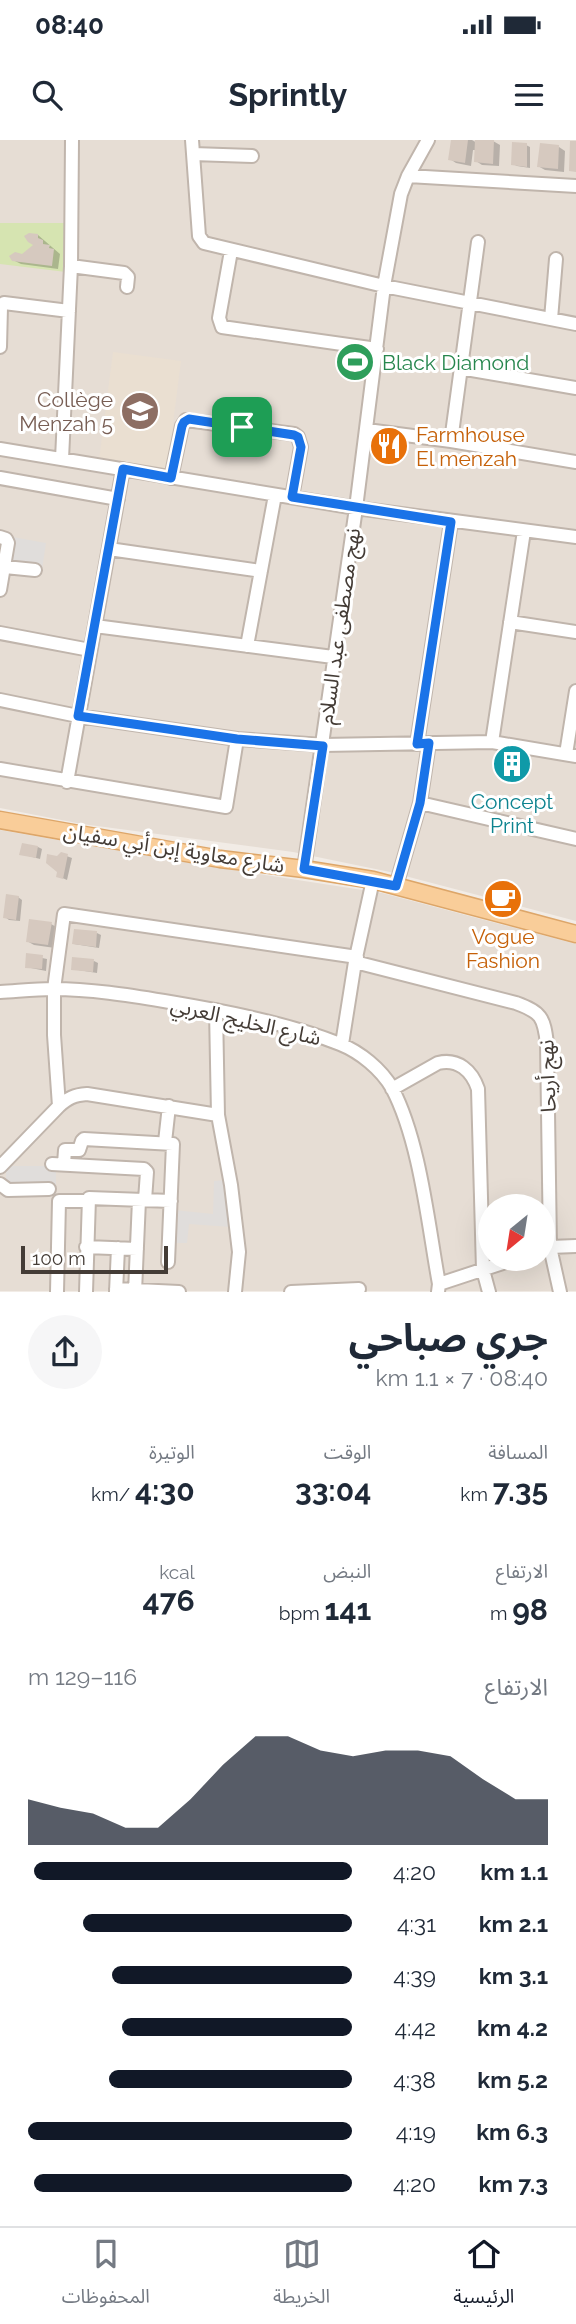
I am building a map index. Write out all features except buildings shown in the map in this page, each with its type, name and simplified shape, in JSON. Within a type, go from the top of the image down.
[{"type":"main road","name":"شارع معاوية إبن أبي سفيان","points":[[0,820],[220,859],[373,880],[576,934]]},
{"type":"main road","name":"شارع معاوية إبن أبي سفيان","points":[[552,927],[576,926]]},
{"type":"street","points":[[62,460],[71,266],[72,140]]},
{"type":"street","points":[[192,140],[200,239],[205,243],[384,286],[576,324]]},
{"type":"street","name":"نهج مصطفى عبد السلام","points":[[304,869],[367,430],[384,286],[401,194],[428,140]]},
{"type":"street","points":[[193,154],[252,156]]},
{"type":"street","points":[[408,176],[576,186]]},
{"type":"street","points":[[451,441],[478,242]]},
{"type":"street","points":[[230,251],[219,318],[222,327],[377,349]]},
{"type":"street","points":[[551,319],[556,259]]},
{"type":"street","points":[[71,266],[124,273],[128,277],[127,286]]},
{"type":"street","points":[[0,347],[1,307],[4,303],[69,311]]},
{"type":"street","points":[[460,368],[576,388]]},
{"type":"street","points":[[171,478],[182,426],[186,420],[294,435],[298,437],[301,447],[292,497]]},
{"type":"street","points":[[367,430],[576,462]]},
{"type":"street","points":[[0,449],[356,509],[576,537]]},
{"type":"street","points":[[67,782],[123,469]]},
{"type":"street","points":[[0,478],[118,499]]},
{"type":"street","points":[[247,646],[275,495]]},
{"type":"street","points":[[396,886],[420,803],[423,743],[451,522]]},
{"type":"street","points":[[492,742],[524,531]]},
{"type":"street","points":[[0,590],[5,567],[4,539]]},
{"type":"street","points":[[108,549],[261,571]]},
{"type":"street","points":[[5,567],[36,570]]},
{"type":"street","points":[[510,622],[576,632]]},
{"type":"street","points":[[95,626],[333,657]]},
{"type":"street","points":[[0,633],[90,650]]},
{"type":"street","points":[[0,700],[78,716],[237,739],[323,746],[492,742],[571,755],[576,691]]},
{"type":"street","points":[[0,769],[226,807],[237,739]]},
{"type":"street","points":[[420,803],[576,839]]},
{"type":"street","points":[[342,1044],[373,880]]},
{"type":"street","points":[[59,1106],[54,989],[64,914],[356,960]]},
{"type":"street","name":"نهج أريحا","points":[[356,960],[516,1003],[532,1009],[543,1020],[547,1044],[547,1194]]},
{"type":"street","name":"شارع الخليج العربي","points":[[0,992],[54,989],[143,998],[216,1010],[342,1044],[372,1064],[392,1088],[404,1121],[420,1176],[438,1288]]},
{"type":"street","points":[[216,1010],[218,1115],[239,1252],[235,1292]]},
{"type":"street","points":[[392,1088],[446,1061],[463,1067],[475,1080],[478,1089],[481,1194]]},
{"type":"street","points":[[0,1167],[69,1097],[87,1094],[218,1115]]},
{"type":"street","points":[[165,1142],[169,1106]]},
{"type":"street","points":[[135,1291],[137,1249],[147,1172],[144,1169],[58,1164],[65,1150],[79,1150],[83,1140],[171,1143],[174,1147],[168,1262]]},
{"type":"street","points":[[0,1184],[8,1190],[48,1189]]},
{"type":"street","points":[[86,1292],[88,1201],[91,1197],[171,1202]]},
{"type":"street","points":[[57,1292],[60,1200],[88,1201]]},
{"type":"street","points":[[555,1248],[576,1246]]},
{"type":"street","points":[[86,1247],[137,1249]]},
{"type":"street","points":[[118,1248],[116,1290],[179,1292]]},
{"type":"street","points":[[438,1288],[480,1271]]},
{"type":"street","points":[[483,1271],[489,1292]]},
{"type":"street","points":[[553,1271],[559,1292]]},
{"type":"street","points":[[290,1292],[359,1289]]},
{"type":"shaded area","points":[[0,140],[576,140],[576,921],[390,872],[293,852],[82,824],[0,808]]},
{"type":"shaded area","name":"Collège Menzah 5","points":[[113,352],[181,361],[167,470],[99,460]]},
{"type":"shaded area","points":[[13,537],[46,543],[41,576],[8,570]]},
{"type":"shaded area","points":[[0,830],[382,893],[576,944],[576,1291],[0,1291]]},
{"type":"shaded area","points":[[6,1166],[56,1166],[56,1196],[6,1196]]},
{"type":"shaded area","points":[[226,1180],[231,1227],[189,1224],[187,1243],[171,1243],[174,1210],[213,1214],[214,1181]]},
{"type":"green space","points":[[0,223],[65,223],[66,272],[0,264]]},
{"type":"place","name":"Black Diamond","points":[[355,362]]},
{"type":"place","name":"Collège Menzah 5","points":[[140,411]]},
{"type":"place","name":"Farmhouse El menzah","points":[[389,446]]},
{"type":"place","name":"Concept Print","points":[[512,764]]},
{"type":"place","name":"Vogue Fashion","points":[[503,899]]},
{"type":"route","points":[[186,420],[242,427],[298,437],[301,447],[292,497],[451,522],[417,744],[429,743],[420,803],[396,886],[304,869],[323,746],[237,739],[78,716],[123,469],[171,478],[182,426],[186,420]]}]
